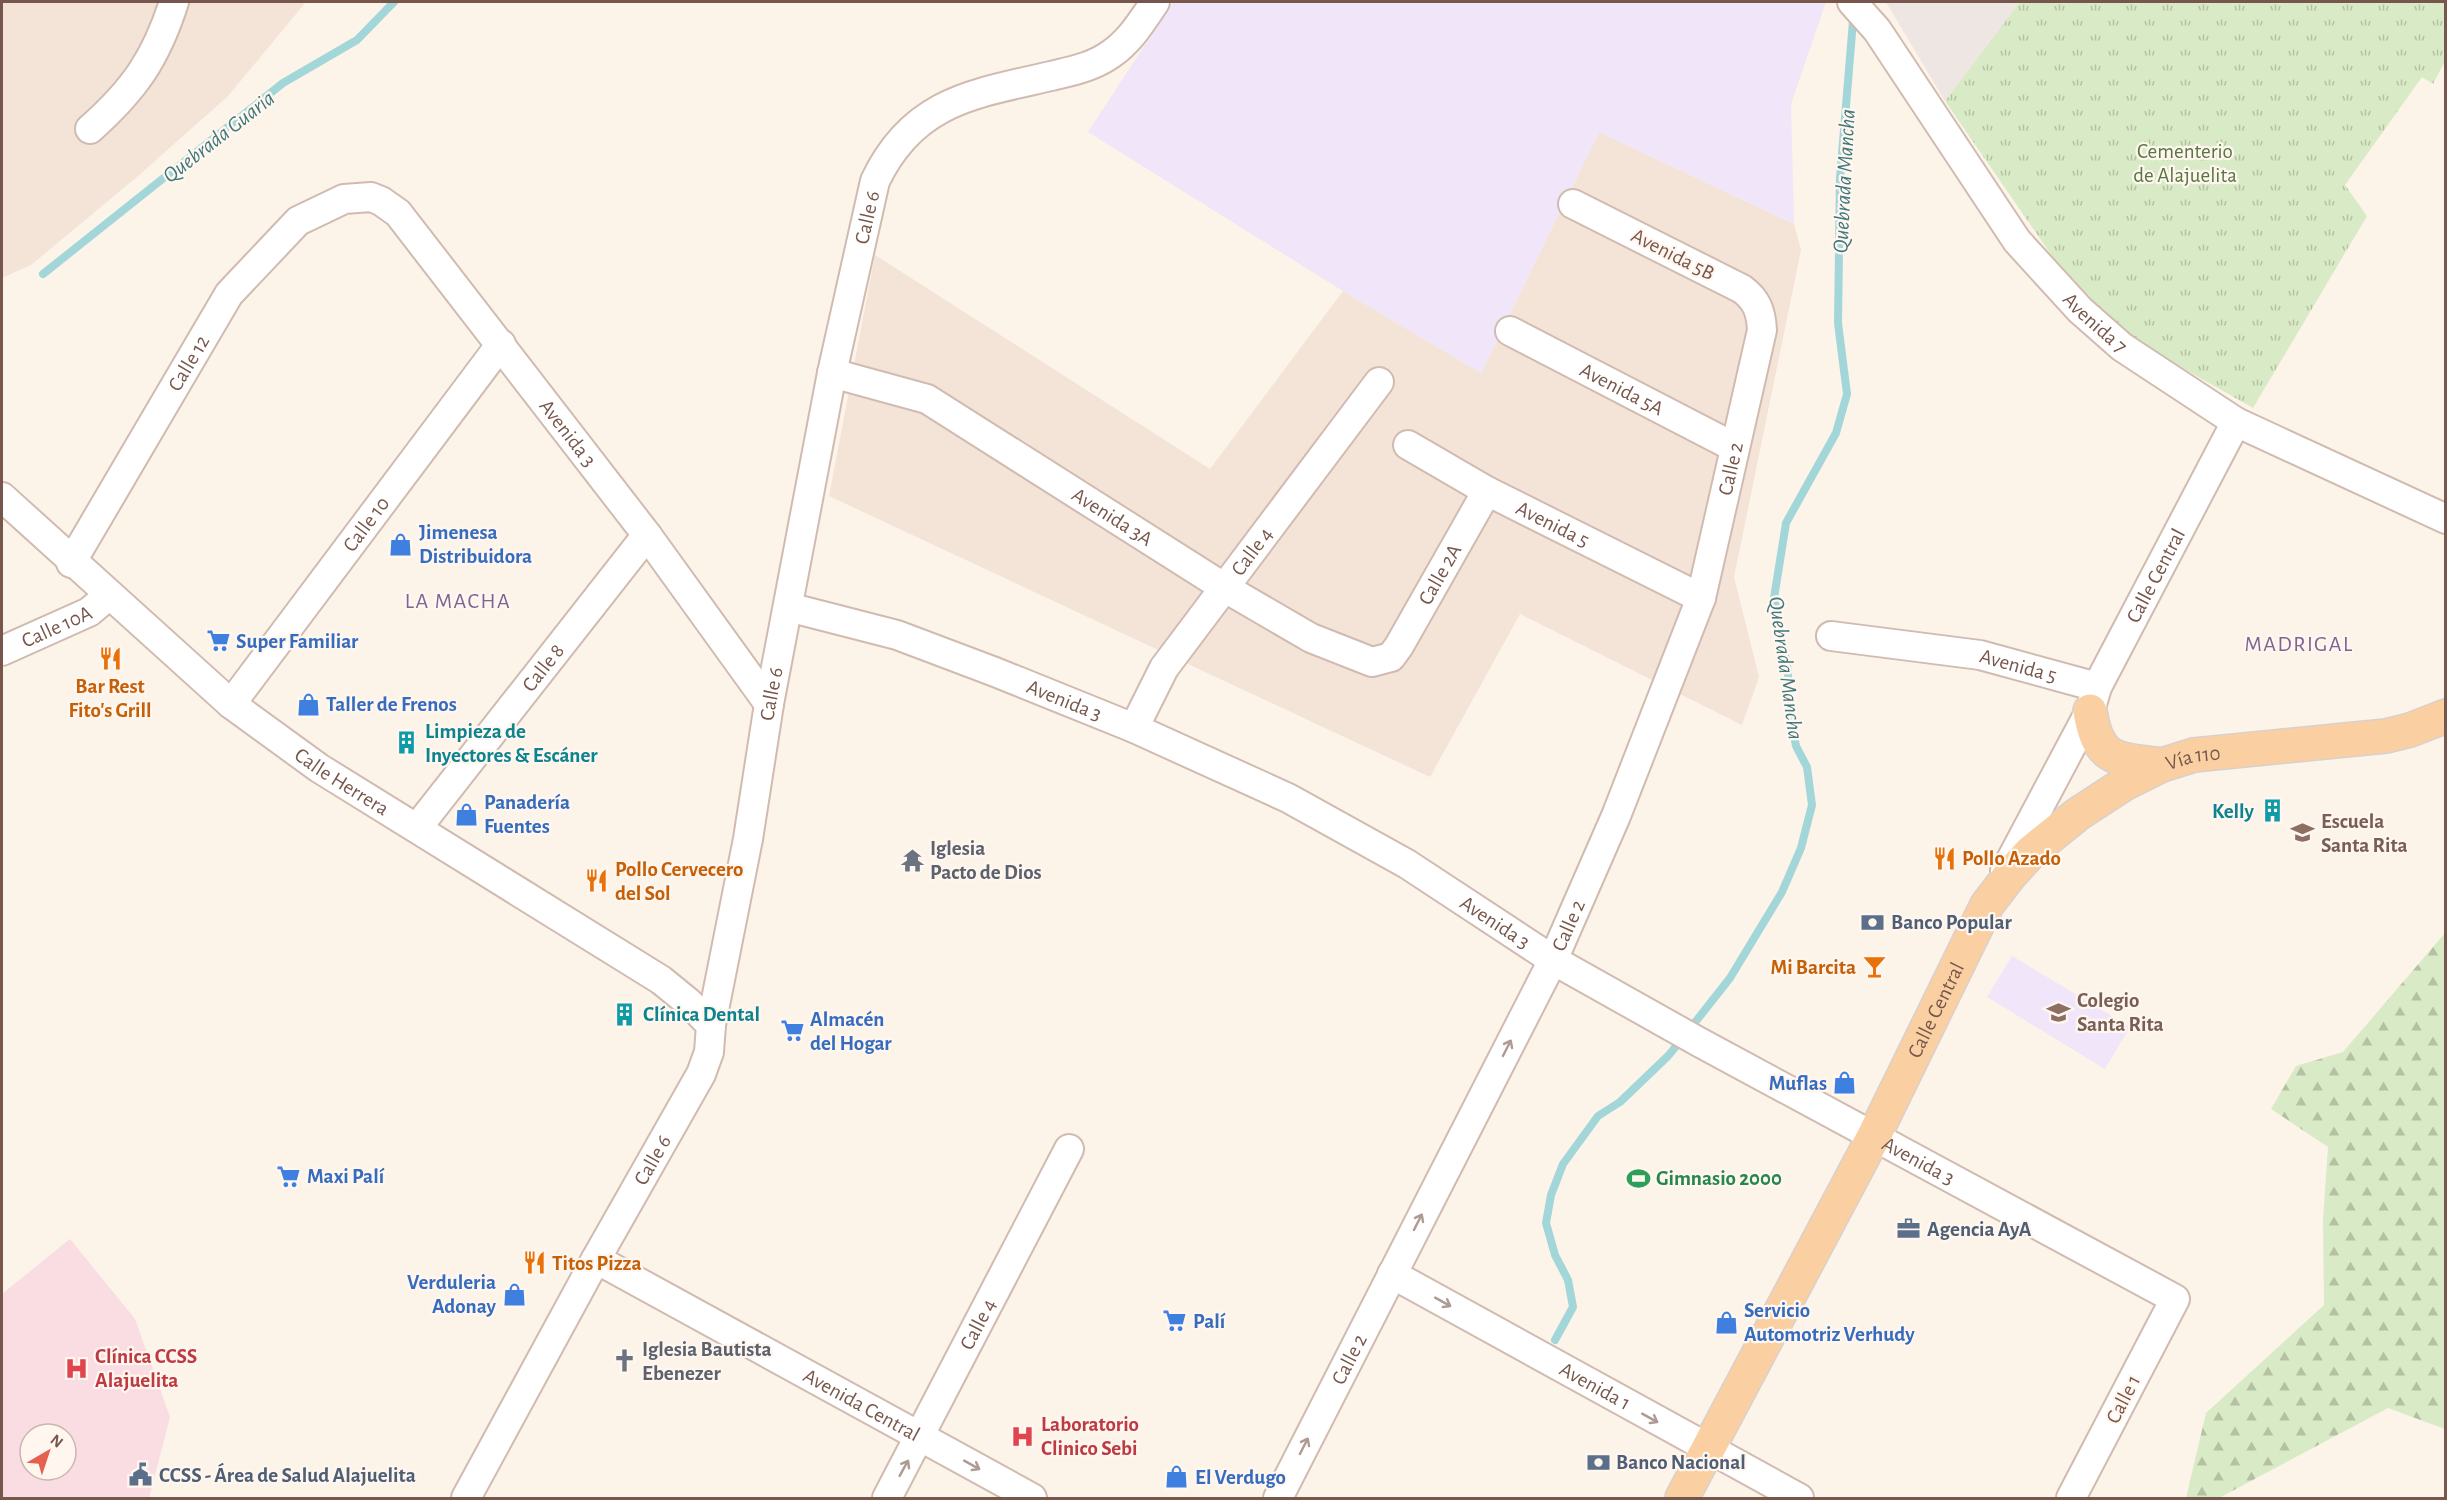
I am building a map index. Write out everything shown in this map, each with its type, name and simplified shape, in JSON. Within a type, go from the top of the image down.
[{"type":"main road","points":[[2094,699],[2093,735],[2101,747],[2124,760],[2162,765]]},
{"type":"main road","name":"Vía 110","points":[[1987,905],[2010,874],[2054,832],[2099,800],[2162,765],[2194,755],[2386,736],[2410,730],[2445,716]]},
{"type":"main road","name":"Calle Central","points":[[1682,1498],[1874,1136],[1987,905]]},
{"type":"street","points":[[90,129],[118,104],[140,78],[165,31],[174,2]]},
{"type":"street","name":"Calle 6","points":[[466,1498],[596,1259],[701,1074],[709,1052],[711,1025],[748,840],[769,704],[832,373],[873,189],[883,164],[905,134],[941,106],[962,97],[1096,63],[1132,37],[1155,2]]},
{"type":"street","name":"Avenida 7","points":[[1852,2],[1877,30],[2017,241],[2080,310],[2122,347],[2236,422],[2445,519]]},
{"type":"street","name":"Avenida 3","points":[[344,199],[371,197],[398,213],[647,535],[769,704]]},
{"type":"street","name":"Calle 12","points":[[71,563],[229,294],[298,221],[344,199]]},
{"type":"street","name":"Avenida 5B","points":[[1573,204],[1742,289],[1756,303],[1762,315]]},
{"type":"street","name":"Calle 2","points":[[1278,1498],[1553,960],[1643,751],[1701,598],[1762,330],[1762,315]]},
{"type":"street","name":"Avenida 5A","points":[[1510,331],[1734,447]]},
{"type":"street","name":"Calle 10","points":[[231,704],[501,344]]},
{"type":"street","name":"Avenida 3A","points":[[832,373],[927,399],[1225,588],[1311,638],[1372,663],[1391,657]]},
{"type":"street","name":"Calle 4","points":[[1134,728],[1164,668],[1379,382]]},
{"type":"street","name":"Calle Central","points":[[1987,905],[2236,422]]},
{"type":"street","name":"Avenida 5","points":[[1408,446],[1487,491],[1701,598]]},
{"type":"street","name":"Calle 2A","points":[[1391,657],[1487,491]]},
{"type":"street","name":"Calle Herrera","points":[[2,497],[71,563],[231,704],[319,768],[661,980],[711,1025]]},
{"type":"street","name":"Calle 8","points":[[417,828],[647,535]]},
{"type":"street","name":"Calle 10A","points":[[2,651],[89,612],[108,596]]},
{"type":"street","name":"Avenida 3","points":[[788,607],[897,635],[995,672],[1134,728],[1298,804],[1407,864],[1553,960],[1699,1042],[2175,1299]]},
{"type":"street","name":"Avenida 5","points":[[1831,636],[1980,655],[2094,699]]},
{"type":"street","name":"Calle 4","points":[[887,1498],[921,1437],[1069,1149]]},
{"type":"street","name":"Avenida Central","points":[[596,1259],[1032,1498]]},
{"type":"street","name":"Avenida 1","points":[[1392,1274],[1708,1450],[1799,1498]]},
{"type":"street","name":"Calle 1","points":[[2072,1498],[2175,1299]]},
{"type":"shaded area","points":[[2,2],[306,2],[228,96],[138,176],[31,265],[2,278]]},
{"type":"shaded area","points":[[1173,2],[1826,2],[1791,104],[1794,224],[1599,132],[1481,373],[1343,291],[1088,132]]},
{"type":"shaded area","points":[[1886,2],[2020,2],[1945,101]]},
{"type":"shaded area","points":[[1599,132],[1794,224],[1801,250],[1734,577],[1759,677],[1742,725],[1520,614],[1430,777],[829,496],[875,255],[1210,469],[1343,291],[1481,373]]},
{"type":"shaded area","name":"Colegio Santa Rita","points":[[2012,956],[2130,1027],[2105,1069],[1987,997]]},
{"type":"shaded area","name":"Clínica CCSS Alajuelita","points":[[70,1239],[135,1319],[170,1417],[149,1498],[2,1498],[2,1294]]},
{"type":"green space","name":"Cementerio de Alajuelita","points":[[2020,2],[2445,2],[2445,61],[2433,84],[2422,77],[2345,185],[2367,216],[2253,408],[2121,333],[2052,256],[1945,101]]},
{"type":"green space","points":[[2445,933],[2445,1429],[2388,1408],[2219,1498],[2186,1498],[2206,1413],[2324,1305],[2323,1220],[2328,1147],[2271,1109],[2296,1066],[2343,1052]]},
{"type":"waterway","name":"Quebrada Guaria","points":[[43,274],[283,83],[357,40],[394,2]]},
{"type":"waterway","name":"Quebrada Mancha","points":[[1689,1030],[1730,978],[1782,892],[1801,848],[1812,805],[1807,767],[1796,746],[1788,704],[1788,671],[1774,598],[1786,523],[1836,433],[1847,394],[1838,323],[1840,178],[1853,21]]},
{"type":"waterway","name":"Quebrada Mancha","points":[[1555,1340],[1573,1307],[1568,1280],[1555,1255],[1546,1223],[1551,1195],[1563,1164],[1598,1116],[1620,1102],[1668,1056],[1682,1039]]},
{"type":"place","name":"Jimenesa Distribuidora","points":[[401,544]]},
{"type":"place","name":"Super Familiar","points":[[218,641]]},
{"type":"place","name":"Bar Rest Fito's Grill","points":[[110,658]]},
{"type":"place","name":"Taller de Frenos","points":[[308,704]]},
{"type":"place","name":"Limpieza de Inyectores & Escáner","points":[[407,743]]},
{"type":"place","name":"Kelly","points":[[2272,811]]},
{"type":"place","name":"Panadería Fuentes","points":[[466,814]]},
{"type":"place","name":"Escuela Santa Rita","points":[[2303,833]]},
{"type":"place","name":"Pollo Azado","points":[[1944,858]]},
{"type":"place","name":"Iglesia Pacto de Dios","points":[[912,860]]},
{"type":"place","name":"Pollo Cervecero del Sol","points":[[597,881]]},
{"type":"place","name":"Banco Popular","points":[[1873,922]]},
{"type":"place","name":"Mi Barcita","points":[[1874,967]]},
{"type":"place","name":"Colegio Santa Rita","points":[[2059,1012]]},
{"type":"place","name":"Clínica Dental","points":[[625,1014]]},
{"type":"place","name":"Almacén del Hogar","points":[[792,1031]]},
{"type":"place","name":"Muflas","points":[[1845,1083]]},
{"type":"place","name":"Maxi Palí","points":[[289,1176]]},
{"type":"place","name":"Gimnasio 2000","points":[[1638,1178]]},
{"type":"place","name":"Agencia AyA","points":[[1909,1229]]},
{"type":"place","name":"Titos Pizza","points":[[534,1263]]},
{"type":"place","name":"Verduleria Adonay","points":[[514,1294]]},
{"type":"place","name":"Palí","points":[[1175,1321]]},
{"type":"place","name":"Servicio Automotriz Verhudy","points":[[1726,1322]]},
{"type":"place","name":"Iglesia Bautista Ebenezer","points":[[624,1361]]},
{"type":"place","name":"Clínica CCSS Alajuelita","points":[[77,1368]]},
{"type":"place","name":"Laboratorio Clinico Sebi","points":[[1023,1436]]},
{"type":"place","name":"Banco Nacional","points":[[1598,1462]]},
{"type":"place","name":"CCSS - Área de Salud Alajuelita","points":[[141,1475]]},
{"type":"place","name":"El Verdugo","points":[[1177,1477]]},
{"type":"district","name":"LA MACHA","points":[[458,600]]},
{"type":"district","name":"MADRIGAL","points":[[2299,643]]}]
